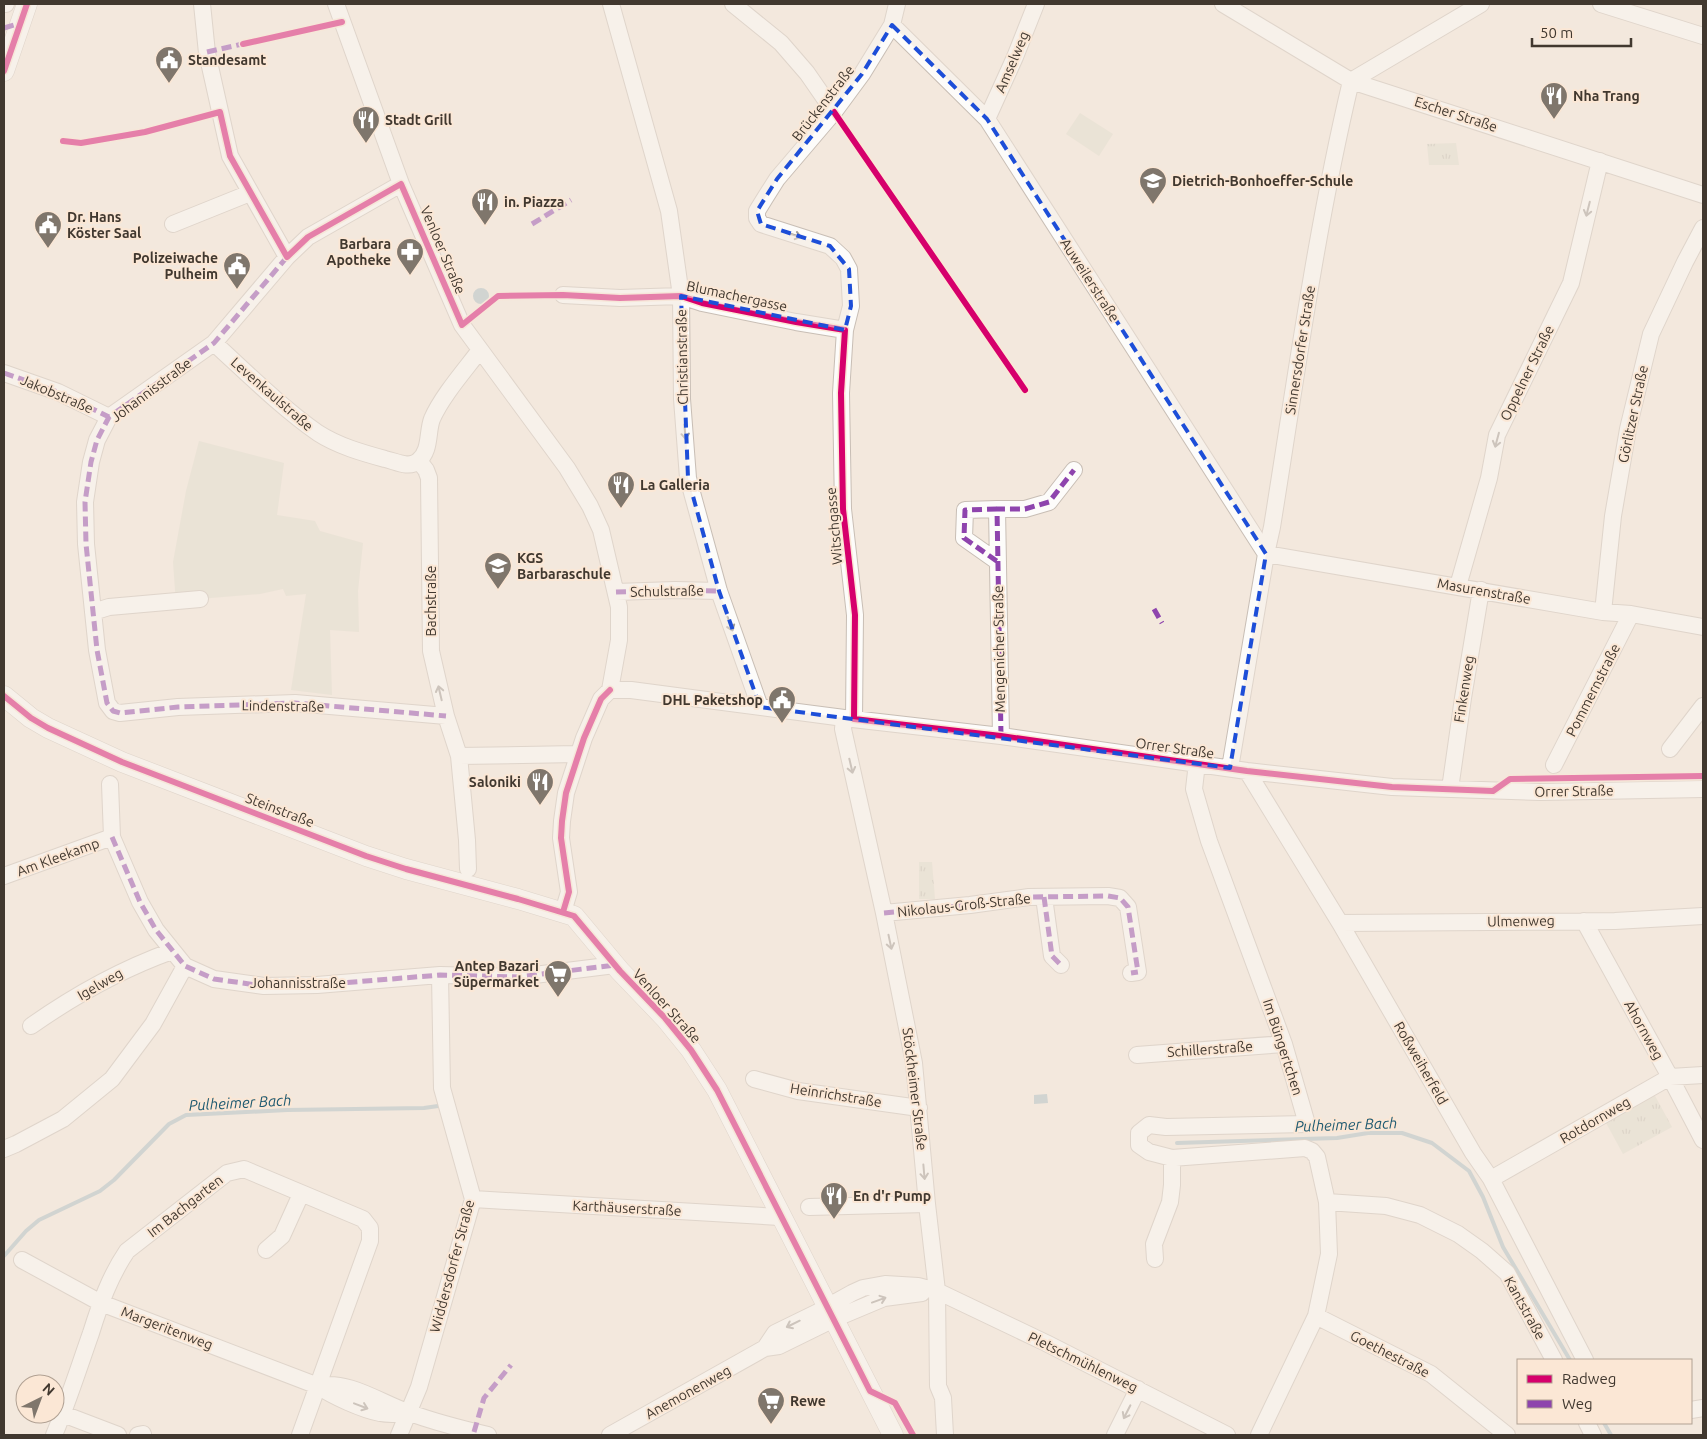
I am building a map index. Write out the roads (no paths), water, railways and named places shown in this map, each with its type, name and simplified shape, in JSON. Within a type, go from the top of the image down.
[{"type":"main road","points":[[5,65],[27,4]]},
{"type":"main road","name":"Steinstraße","points":[[4,696],[48,728],[131,766],[382,861],[563,912]]},
{"type":"main road","name":"Venloer Straße","points":[[563,912],[574,916],[638,992],[665,1018],[691,1050],[717,1090],[780,1217],[893,1435]]},
{"type":"street","points":[[202,4],[207,53],[230,156],[287,257]]},
{"type":"street","name":"Venloer Straße","points":[[336,4],[401,184],[462,325],[567,468],[590,506],[601,530],[619,607],[619,640],[610,690],[601,699],[578,754],[566,793],[561,838],[569,892],[563,912]]},
{"type":"street","name":"Christianstraße","points":[[611,4],[669,211],[681,296],[682,399],[688,478],[719,591],[760,707]]},
{"type":"street","points":[[733,4],[781,43],[807,73],[834,112]]},
{"type":"street","name":"Brückenstraße","points":[[757,212],[777,179],[834,112],[862,74],[892,25],[897,4]]},
{"type":"street","name":"Amselweg","points":[[987,120],[1036,4]]},
{"type":"street","name":"Escher Straße","points":[[1223,4],[1243,9],[1351,81],[1703,195]]},
{"type":"street","points":[[1351,81],[1481,4]]},
{"type":"street","points":[[1601,4],[1703,36]]},
{"type":"street","name":"Auweilerstraße","points":[[892,25],[987,120],[1266,554]]},
{"type":"street","name":"Sinnersdorfer Straße","points":[[1230,768],[1272,527],[1316,250],[1335,149],[1351,81]]},
{"type":"street","name":"Oppelner Straße","points":[[1458,586],[1489,478],[1497,436],[1571,283],[1600,161]]},
{"type":"street","name":"Johannisstraße","points":[[120,713],[113,711],[107,703],[97,650],[86,544],[85,502],[91,462],[97,440],[109,417],[214,343],[287,257],[308,237],[401,184]]},
{"type":"street","points":[[173,224],[250,193]]},
{"type":"street","name":"Witschgasse","points":[[757,212],[757,218],[761,224],[830,246],[843,258],[849,269],[851,306],[845,330],[841,393],[843,499],[855,615],[849,719]]},
{"type":"street","name":"Görlitzer Straße","points":[[1603,612],[1613,516],[1628,429],[1651,334],[1703,228]]},
{"type":"street","name":"Blumachergasse","points":[[563,296],[620,298],[681,296],[702,303],[845,330]]},
{"type":"street","name":"Levenkaulstraße","points":[[214,343],[288,410],[319,434],[355,451],[407,465],[419,461]]},
{"type":"street","points":[[419,461],[427,444],[431,422],[436,410],[480,350]]},
{"type":"street","name":"Jakobstraße","points":[[4,373],[58,392],[109,417]]},
{"type":"street","name":"Bachstraße","points":[[419,461],[429,478],[431,651],[446,716],[459,756],[468,869]]},
{"type":"street","points":[[998,562],[964,538],[965,510],[1025,509],[1049,502],[1074,470]]},
{"type":"street","name":"Mengenicher Straße","points":[[997,509],[1001,736]]},
{"type":"street","name":"Masurenstraße","points":[[1266,554],[1603,612],[1631,614],[1703,626]]},
{"type":"street","name":"Finkenweg","points":[[1450,789],[1481,590]]},
{"type":"street","name":"Schulstraße","points":[[616,592],[719,591]]},
{"type":"street","points":[[93,612],[109,607],[200,599]]},
{"type":"street","name":"Pommernstraße","points":[[1554,765],[1631,614]]},
{"type":"street","name":"Orrer Straße","points":[[610,690],[631,690],[849,719],[1001,736],[1230,768],[1392,788],[1540,792],[1703,789]]},
{"type":"street","name":"Lindenstraße","points":[[120,713],[178,707],[295,703],[446,716]]},
{"type":"street","points":[[1670,749],[1703,706]]},
{"type":"street","name":"Stöckheimer Straße","points":[[849,719],[843,729],[884,913],[914,1063],[927,1204],[938,1291],[938,1386],[943,1398],[945,1435]]},
{"type":"street","points":[[459,756],[578,754]]},
{"type":"street","name":"Im Büngertchen","points":[[1197,763],[1194,789],[1209,841],[1284,1044],[1307,1124],[1166,1127],[1149,1125],[1139,1133],[1139,1145],[1149,1152],[1172,1158],[1305,1148],[1312,1151],[1317,1157],[1327,1202],[1330,1254],[1316,1316],[1259,1435]]},
{"type":"street","name":"Roßweiherfeld","points":[[1247,770],[1340,923],[1473,1153],[1491,1179],[1584,1359]]},
{"type":"street","name":"Johannisstraße","points":[[110,784],[112,837],[140,902],[156,930],[185,966],[214,979],[264,986],[317,985],[440,975],[518,977],[615,965]]},
{"type":"street","name":"Am Kleekamp","points":[[4,876],[112,837]]},
{"type":"street","name":"Nikolaus-Groß-Straße","points":[[884,913],[1029,897],[1108,896],[1120,898],[1128,907],[1138,972],[1131,973]]},
{"type":"street","name":"Nikolaus-Groß-Straße","points":[[1044,898],[1052,956],[1061,965]]},
{"type":"street","name":"Ulmenweg","points":[[1340,923],[1615,921],[1703,916]]},
{"type":"street","name":"Ahornweg","points":[[1584,921],[1703,1140]]},
{"type":"street","name":"Igelweg","points":[[31,1026],[48,1014],[131,966],[172,951]]},
{"type":"street","points":[[4,1149],[64,1119],[112,1079],[153,1024],[185,966]]},
{"type":"street","name":"Widdersdorfer Straße","points":[[399,1435],[419,1387],[473,1199],[442,1088],[440,975]]},
{"type":"street","name":"Schillerstraße","points":[[1137,1055],[1284,1044]]},
{"type":"street","name":"Rotdornweg","points":[[1491,1179],[1670,1077],[1703,1075]]},
{"type":"street","name":"Heinrichstraße","points":[[754,1079],[798,1091],[919,1108]]},
{"type":"street","points":[[1155,1259],[1154,1244],[1170,1202],[1172,1158]]},
{"type":"street","name":"Im Bachgarten","points":[[65,1408],[101,1304],[116,1267],[127,1251],[227,1173],[244,1169],[363,1218],[370,1228],[370,1242],[300,1435]]},
{"type":"street","points":[[266,1250],[282,1236],[301,1194]]},
{"type":"street","name":"Karthäuserstraße","points":[[473,1199],[780,1217]]},
{"type":"street","name":"Kantstraße","points":[[1327,1202],[1386,1206],[1420,1215],[1458,1234],[1482,1251],[1507,1273],[1553,1359]]},
{"type":"street","points":[[809,1207],[927,1204]]},
{"type":"street","name":"Margeritenweg","points":[[22,1260],[101,1304],[318,1386],[332,1395],[380,1413],[408,1413]]},
{"type":"street","points":[[831,1313],[884,1298],[938,1291]]},
{"type":"street","name":"Pletschmühlenweg","points":[[938,1291],[1227,1435]]},
{"type":"street","name":"Anemonenweg","points":[[610,1435],[765,1348],[779,1346],[831,1313]]},
{"type":"street","name":"Goethestraße","points":[[1316,1316],[1431,1374],[1507,1435]]},
{"type":"street","points":[[1115,1435],[1138,1389]]},
{"type":"street","points":[[408,1413],[488,1435]]},
{"type":"street","points":[[65,1415],[118,1435]]},
{"type":"waterway","name":"Pulheimer Bach","points":[[4,1256],[26,1231],[39,1220],[100,1191],[114,1180],[169,1124],[186,1115],[438,1106]]},
{"type":"waterway","name":"Pulheimer Bach","points":[[1177,1143],[1337,1138],[1368,1133],[1402,1133],[1432,1143],[1469,1171],[1483,1197],[1503,1247],[1569,1359]]},
{"type":"waterway","name":"Pulheimer Bach","points":[[1605,1424],[1611,1435]]},
{"type":"place","name":"Standesamt","points":[[169,84]]},
{"type":"place","name":"Nha Trang","points":[[1554,120]]},
{"type":"place","name":"Stadt Grill","points":[[366,144]]},
{"type":"place","name":"Dietrich-Bonhoeffer-Schule","points":[[1153,205]]},
{"type":"place","name":"in. Piazza","points":[[485,226]]},
{"type":"place","name":"Dr. Hans Köster Saal","points":[[48,249]]},
{"type":"place","name":"Barbara Apotheke","points":[[410,276]]},
{"type":"place","name":"Polizeiwache Pulheim","points":[[237,290]]},
{"type":"place","name":"La Galleria","points":[[621,509]]},
{"type":"place","name":"KGS Barbaraschule","points":[[498,590]]},
{"type":"place","name":"DHL Paketshop","points":[[782,724]]},
{"type":"place","name":"Saloniki","points":[[540,806]]},
{"type":"place","name":"Antep Bazari Süpermarket","points":[[558,998]]},
{"type":"place","name":"En d'r Pump","points":[[834,1220]]},
{"type":"place","name":"Rewe","points":[[771,1425]]}]
